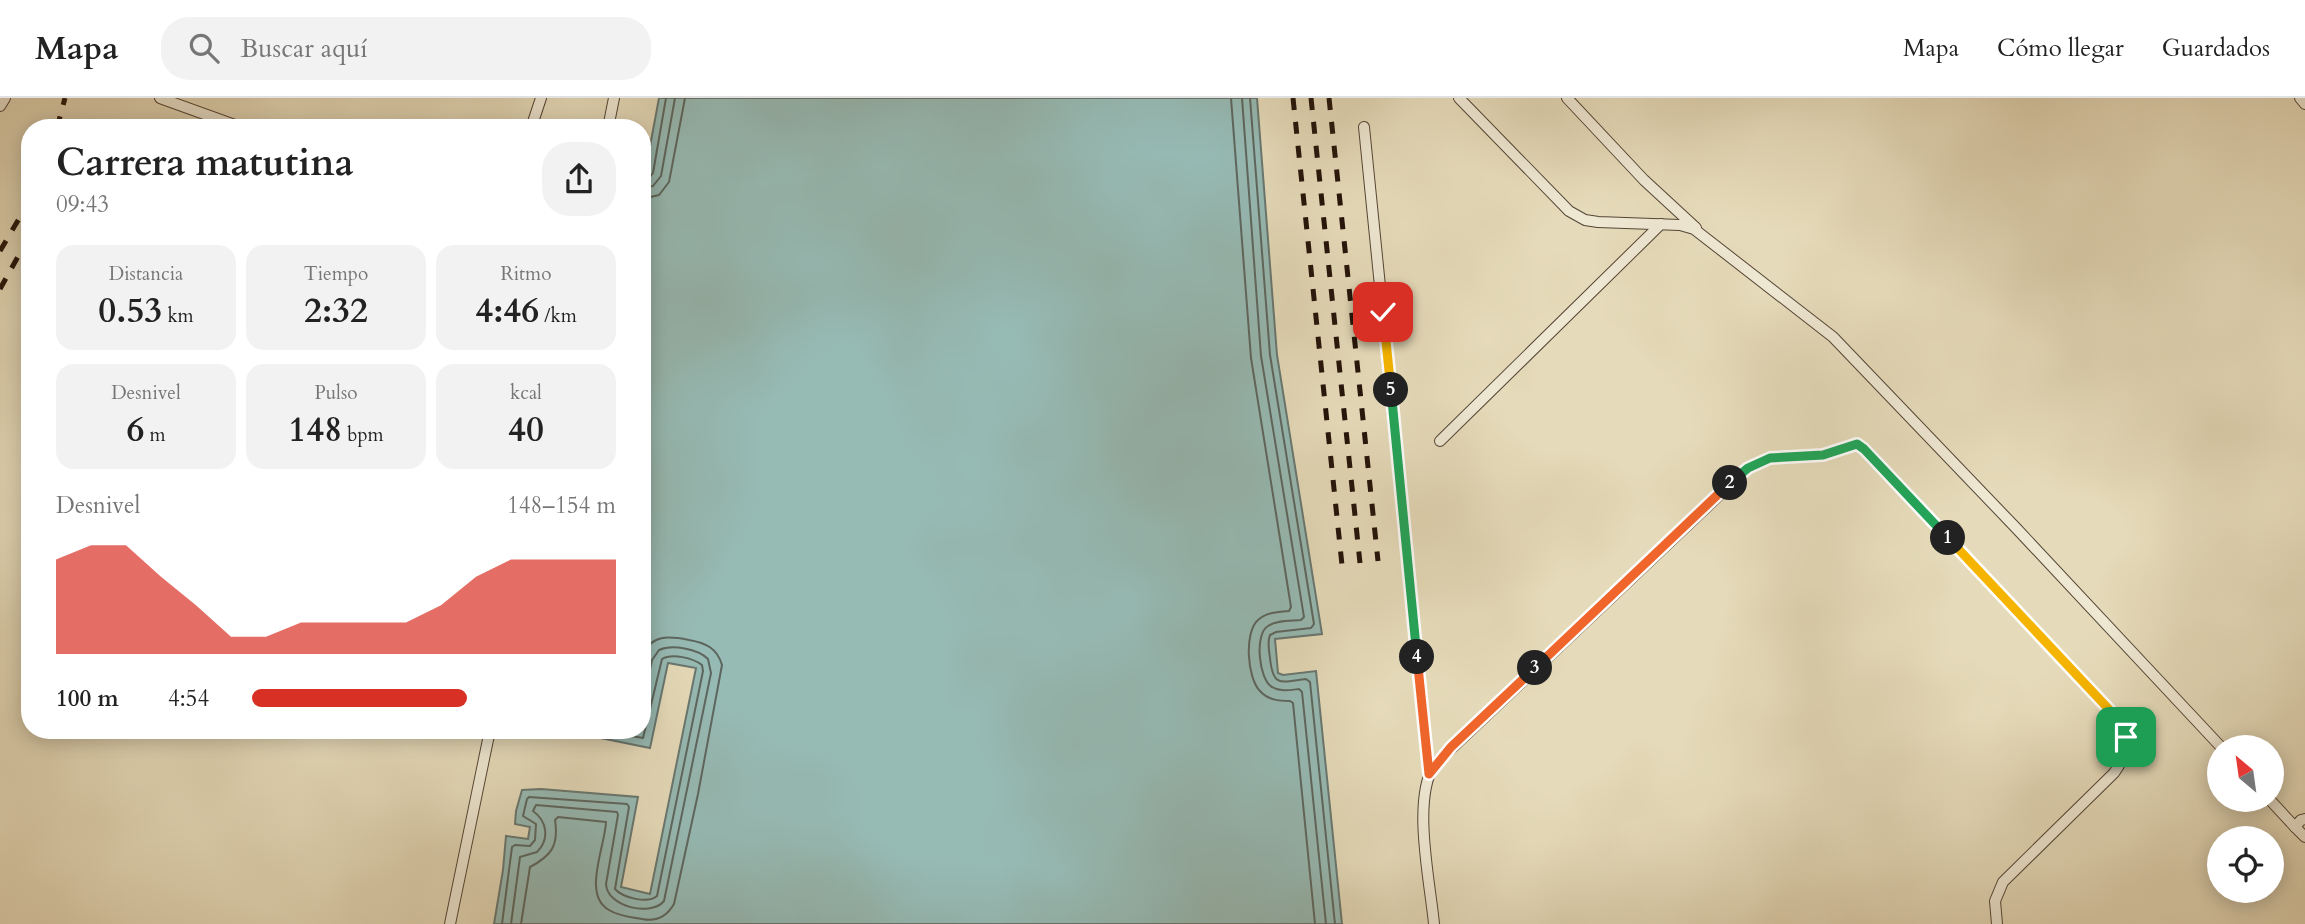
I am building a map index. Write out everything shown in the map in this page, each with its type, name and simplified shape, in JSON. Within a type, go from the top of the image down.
[{"type":"lane","points":[[0,106],[5,98]]},
{"type":"lane","points":[[160,98],[218,119]]},
{"type":"lane","points":[[534,119],[541,98]]},
{"type":"lane","points":[[610,119],[614,98]]},
{"type":"lane","points":[[1459,98],[1569,211],[1585,220],[1598,222],[1680,225],[1694,229],[1833,337],[2210,735]]},
{"type":"lane","points":[[1567,98],[1644,180],[1707,238]]},
{"type":"lane","points":[[2300,98],[2305,104]]},
{"type":"lane","points":[[1364,127],[1429,774],[1423,799],[1423,820],[1434,924]]},
{"type":"lane","points":[[1440,441],[1661,225]]},
{"type":"lane","points":[[1429,774],[1451,747],[1748,468],[1770,458],[1823,455],[1857,444],[2110,710],[2125,732],[2126,754],[2114,773],[2003,882],[1995,901],[1997,924]]},
{"type":"lane","points":[[450,924],[488,739]]},
{"type":"lane","points":[[2281,812],[2305,837]]},
{"type":"lane","points":[[2295,827],[2305,819]]},
{"type":"water","points":[[659,98],[1257,98],[1277,355],[1322,634],[1275,639],[1278,673],[1283,675],[1316,671],[1342,924],[494,924],[506,836],[528,839],[530,827],[515,824],[522,790],[541,789],[638,797],[621,887],[650,894],[696,668],[668,663],[650,748],[606,739],[651,739],[651,141]]},
{"type":"railway","points":[[59,119],[65,98]]},
{"type":"railway","points":[[1293,98],[1342,565]]},
{"type":"railway","points":[[1311,98],[1360,563]]},
{"type":"railway","points":[[1329,98],[1378,561]]},
{"type":"railway","points":[[0,251],[21,215]]},
{"type":"railway","points":[[0,289],[21,251]]},
{"type":"route","points":[[1383,312],[1429,774],[1451,747],[1748,468],[1770,458],[1823,455],[1853,444],[1864,449],[2119,720],[2126,737]]}]
